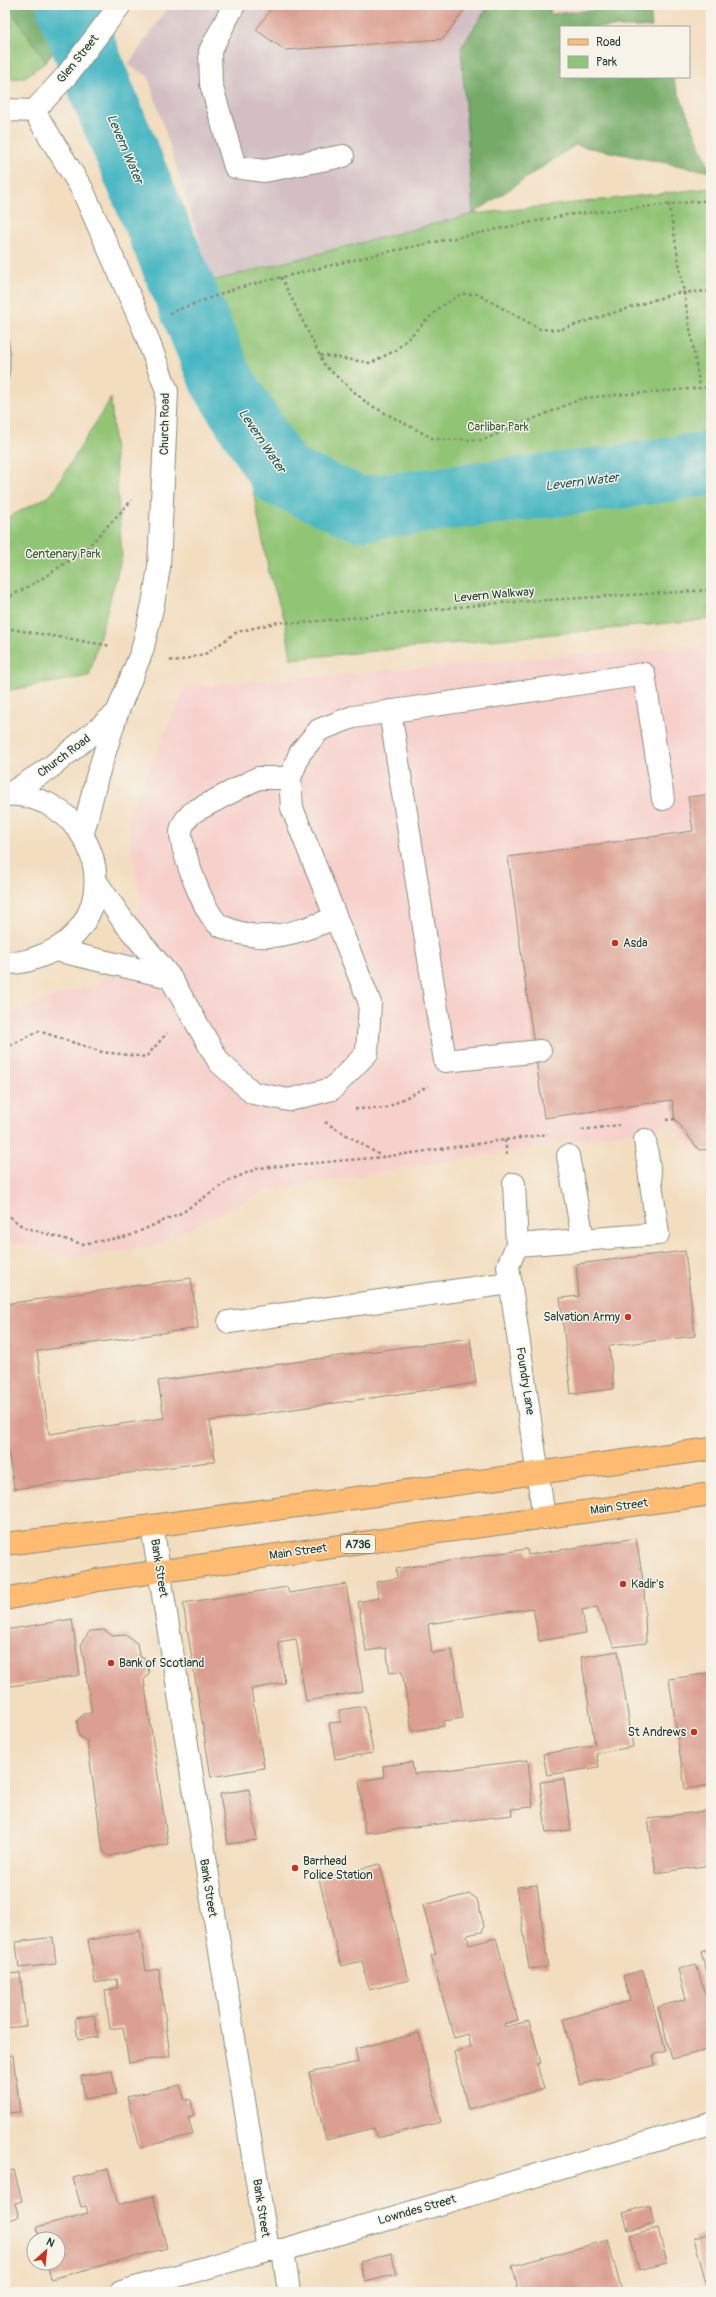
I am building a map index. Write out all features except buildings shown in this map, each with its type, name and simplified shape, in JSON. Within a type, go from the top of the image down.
[{"type":"main road","points":[[5,1544],[152,1526],[539,1474],[711,1449]]},
{"type":"main road","name":"Main Street","points":[[5,1599],[98,1580],[711,1494]]},
{"type":"street","points":[[234,5],[210,51],[211,84],[235,167],[264,171],[343,156]]},
{"type":"street","name":"Glen Street","points":[[34,112],[67,75],[118,9]]},
{"type":"street","points":[[5,110],[34,112]]},
{"type":"street","name":"Church Road","points":[[34,112],[82,189],[142,324],[167,391],[159,567],[142,651],[117,713],[97,777],[83,833]]},
{"type":"street","points":[[97,883],[124,922],[170,977],[218,1062],[253,1093],[289,1100],[332,1089],[367,1053],[370,1003],[292,808],[290,778],[300,753],[318,730],[352,716],[644,674],[663,798]]},
{"type":"street","points":[[390,711],[445,1061],[540,1051]]},
{"type":"street","name":"Church Road","points":[[7,795],[51,767],[117,713]]},
{"type":"street","points":[[290,778],[258,778],[193,812],[184,820],[181,832],[183,852],[210,917],[219,926],[254,937],[291,934],[336,918]]},
{"type":"street","points":[[7,795],[36,798],[62,810],[83,833],[94,856],[97,883],[90,910],[77,932],[56,950],[31,960],[7,964]]},
{"type":"street","points":[[56,950],[170,977]]},
{"type":"street","points":[[517,1245],[582,1238],[658,1234],[645,1140]]},
{"type":"street","points":[[568,1156],[582,1238]]},
{"type":"street","name":"Foundry Lane","points":[[514,1184],[517,1245],[508,1266],[539,1474],[544,1518]]},
{"type":"street","points":[[229,1322],[510,1283]]},
{"type":"street","name":"Bank Street","points":[[152,1526],[275,2250],[288,2292]]},
{"type":"street","name":"Lowndes Street","points":[[121,2292],[275,2250],[711,2124]]},
{"type":"path","points":[[174,312],[237,288],[382,253],[566,215],[711,200]]},
{"type":"path","points":[[669,204],[700,388]]},
{"type":"path","points":[[281,277],[325,366],[368,404],[434,439],[483,440],[584,398],[711,387]]},
{"type":"path","points":[[319,354],[371,363],[396,350],[438,308],[461,294],[477,294],[540,329],[559,330],[676,293],[711,291]]},
{"type":"path","points":[[5,599],[35,583],[84,551],[131,501],[134,494]]},
{"type":"path","name":"Levern Walkway","points":[[279,622],[299,623],[499,603],[711,590]]},
{"type":"path","points":[[320,1119],[383,1157]]},
{"type":"path","points":[[659,1121],[674,1119]]},
{"type":"path","points":[[574,1131],[620,1125]]},
{"type":"path","points":[[5,1213],[23,1227],[82,1244],[129,1236],[183,1212],[228,1181],[258,1168],[383,1157],[551,1134]]},
{"type":"shaded area","points":[[170,5],[489,5],[461,47],[473,214],[212,281],[148,76],[128,65]]},
{"type":"shaded area","points":[[554,5],[645,5],[549,14]]},
{"type":"shaded area","points":[[711,644],[711,1144],[691,1147],[670,1125],[265,1191],[157,1245],[72,1258],[5,1239],[5,1019],[51,997],[101,983],[131,939],[141,902],[127,821],[185,687]]},
{"type":"green space","points":[[5,5],[80,5],[46,62],[23,78],[5,79]]},
{"type":"green space","points":[[7,5],[83,5],[46,62]]},
{"type":"green space","points":[[489,5],[554,5],[549,14],[650,5],[652,26],[560,26],[560,78],[672,78],[711,172],[575,145],[473,214],[461,47]]},
{"type":"green space","name":"Carlibar Park","points":[[711,188],[711,619],[291,659],[285,621],[269,573],[212,281],[473,214]]},
{"type":"green space","name":"Centenary Park","points":[[111,398],[122,556],[89,676],[5,691],[5,519],[51,495]]},
{"type":"waterway","name":"Levern Water","points":[[68,5],[102,93],[221,379],[281,475],[360,509],[619,477],[711,463]]},
{"type":"place","name":"Asda","points":[[615,943]]},
{"type":"place","name":"Salvation Army","points":[[628,1317]]},
{"type":"place","name":"Kadir's","points":[[623,1584]]},
{"type":"place","name":"Bank of Scotland","points":[[111,1663]]},
{"type":"place","name":"St Andrews","points":[[694,1732]]},
{"type":"place","name":"Barrhead Police Station","points":[[295,1868]]}]
